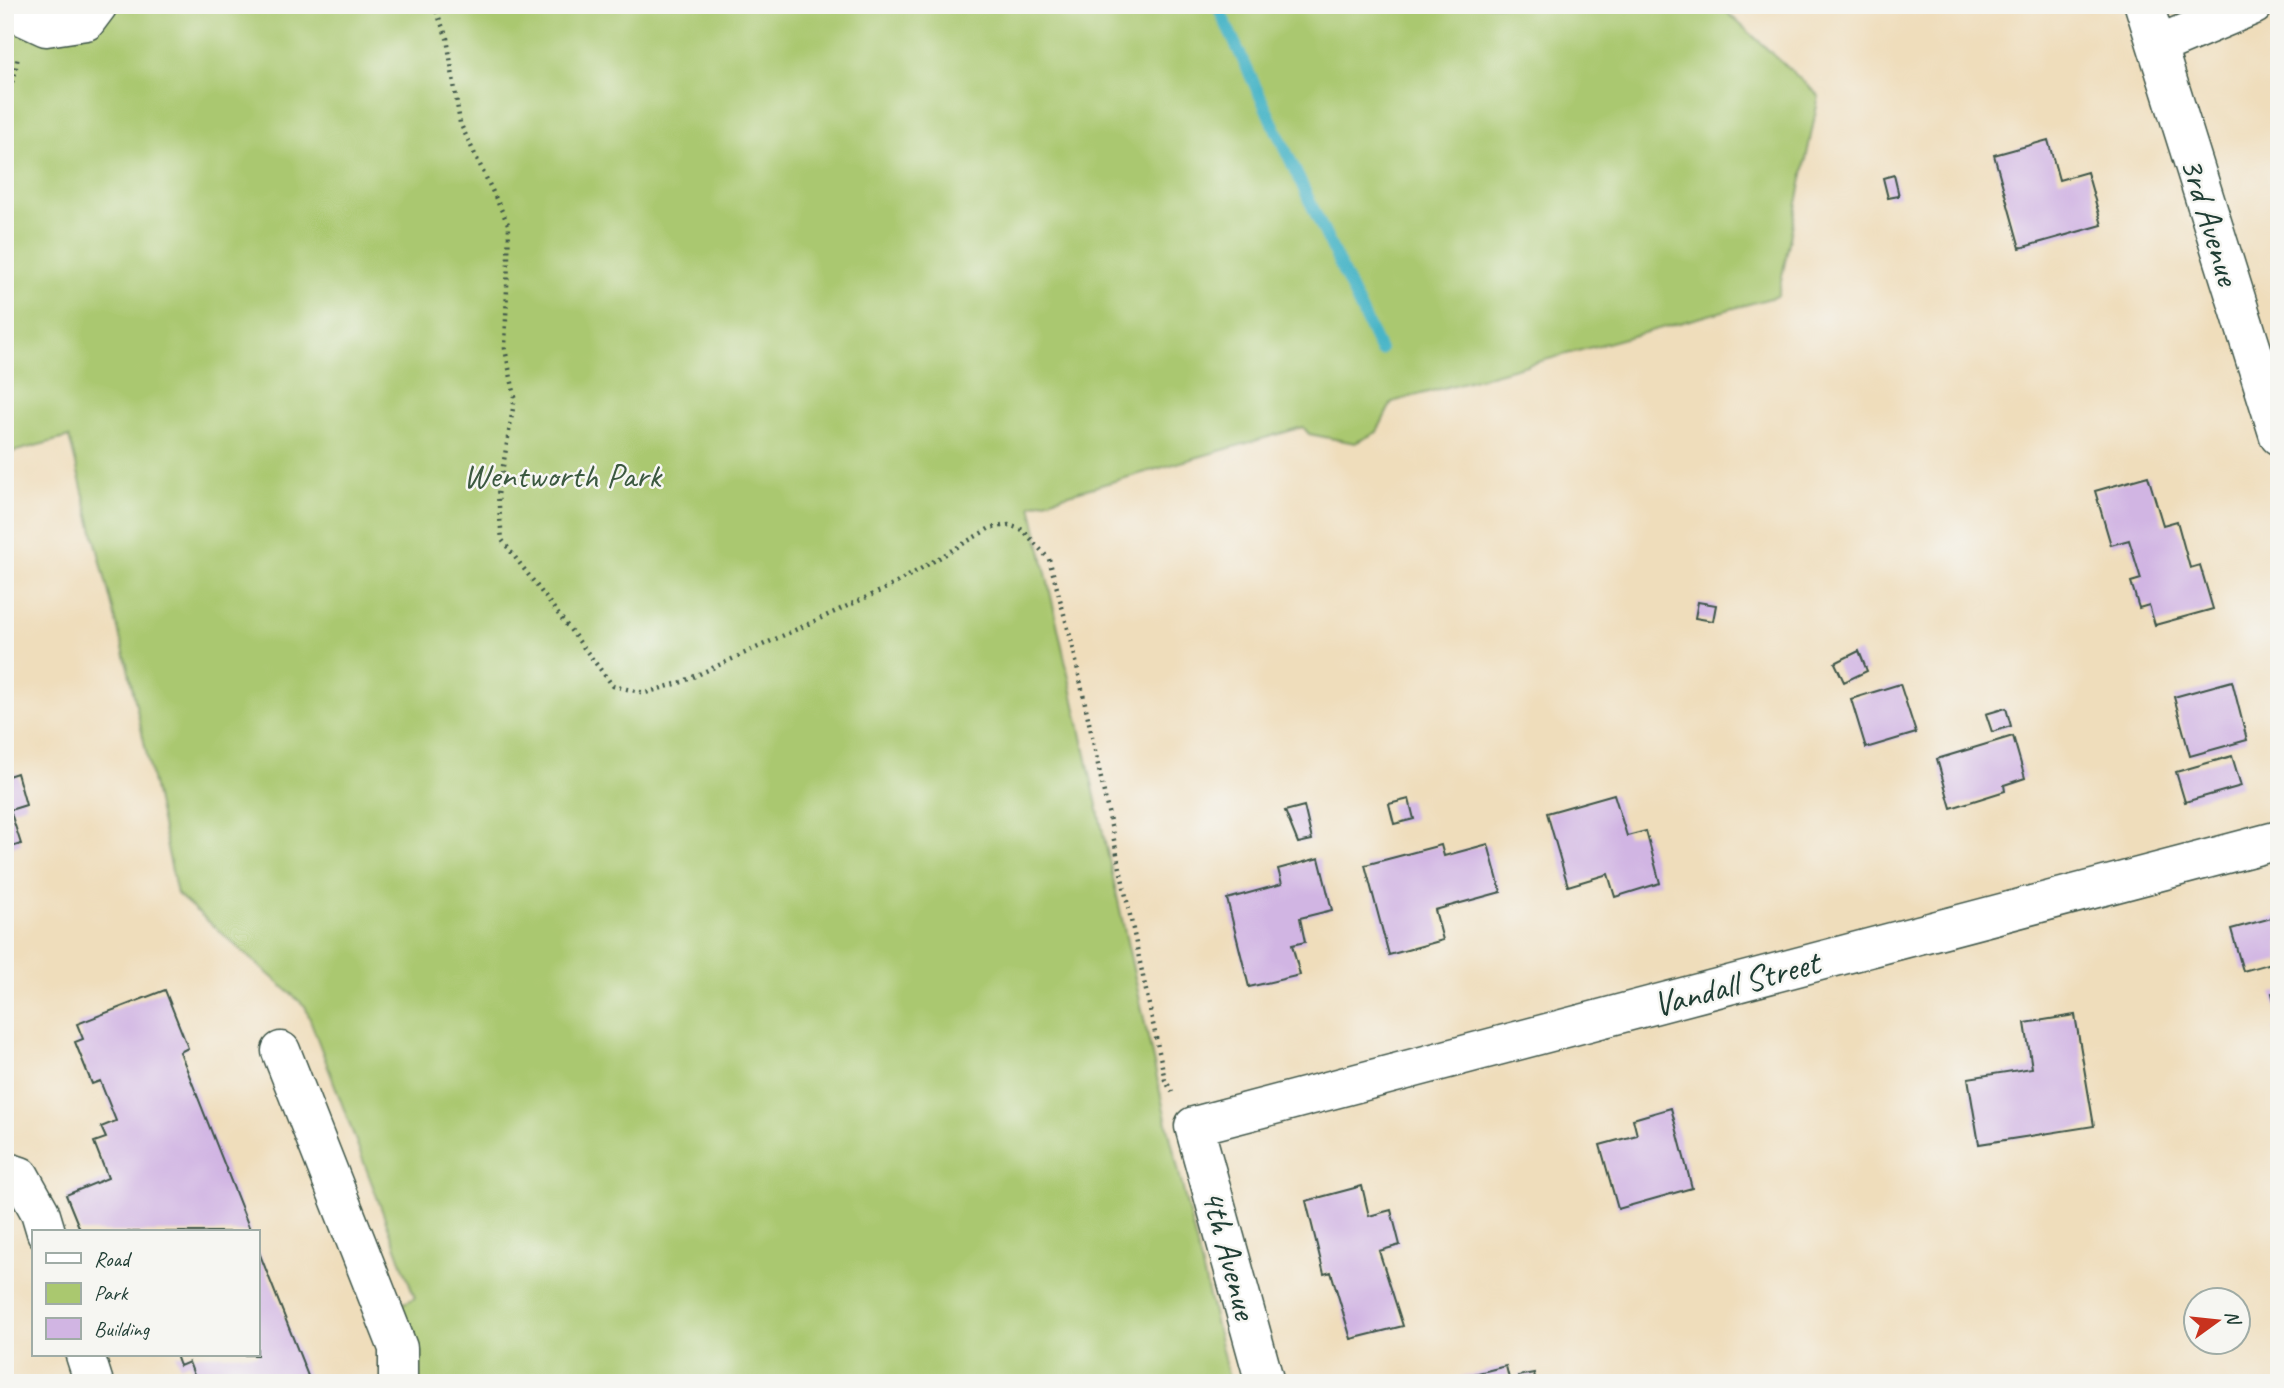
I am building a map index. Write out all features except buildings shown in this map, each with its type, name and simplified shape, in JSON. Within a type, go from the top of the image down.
[{"type":"street","points":[[5,8],[46,27],[86,21],[98,5]]},
{"type":"street","name":"3rd Avenue","points":[[2144,5],[2279,436]]},
{"type":"street","points":[[2157,46],[2254,5]]},
{"type":"street","name":"Vandall Street","points":[[1194,1126],[2279,841]]},
{"type":"street","points":[[281,1051],[398,1348],[398,1383]]},
{"type":"street","name":"4th Avenue","points":[[1194,1126],[1265,1383]]},
{"type":"street","points":[[5,1171],[20,1176],[40,1212],[45,1230]]},
{"type":"street","points":[[85,1356],[94,1383]]},
{"type":"path","points":[[434,5],[447,38],[460,123],[509,226],[505,349],[515,397],[498,495],[502,540],[613,686],[645,693],[682,682],[893,585],[990,528],[1009,525],[1023,530],[1049,559],[1073,647],[1166,1080],[1194,1126]]},
{"type":"green space","name":"Wentworth Park","points":[[5,5],[1719,5],[1819,96],[1778,296],[1392,402],[1377,432],[1355,443],[1309,434],[1303,427],[1031,505],[1166,1119],[1230,1383],[413,1383],[391,1309],[415,1298],[305,1006],[177,894],[128,668],[69,437],[5,454]]},
{"type":"waterway","points":[[1217,5],[1380,350]]}]
